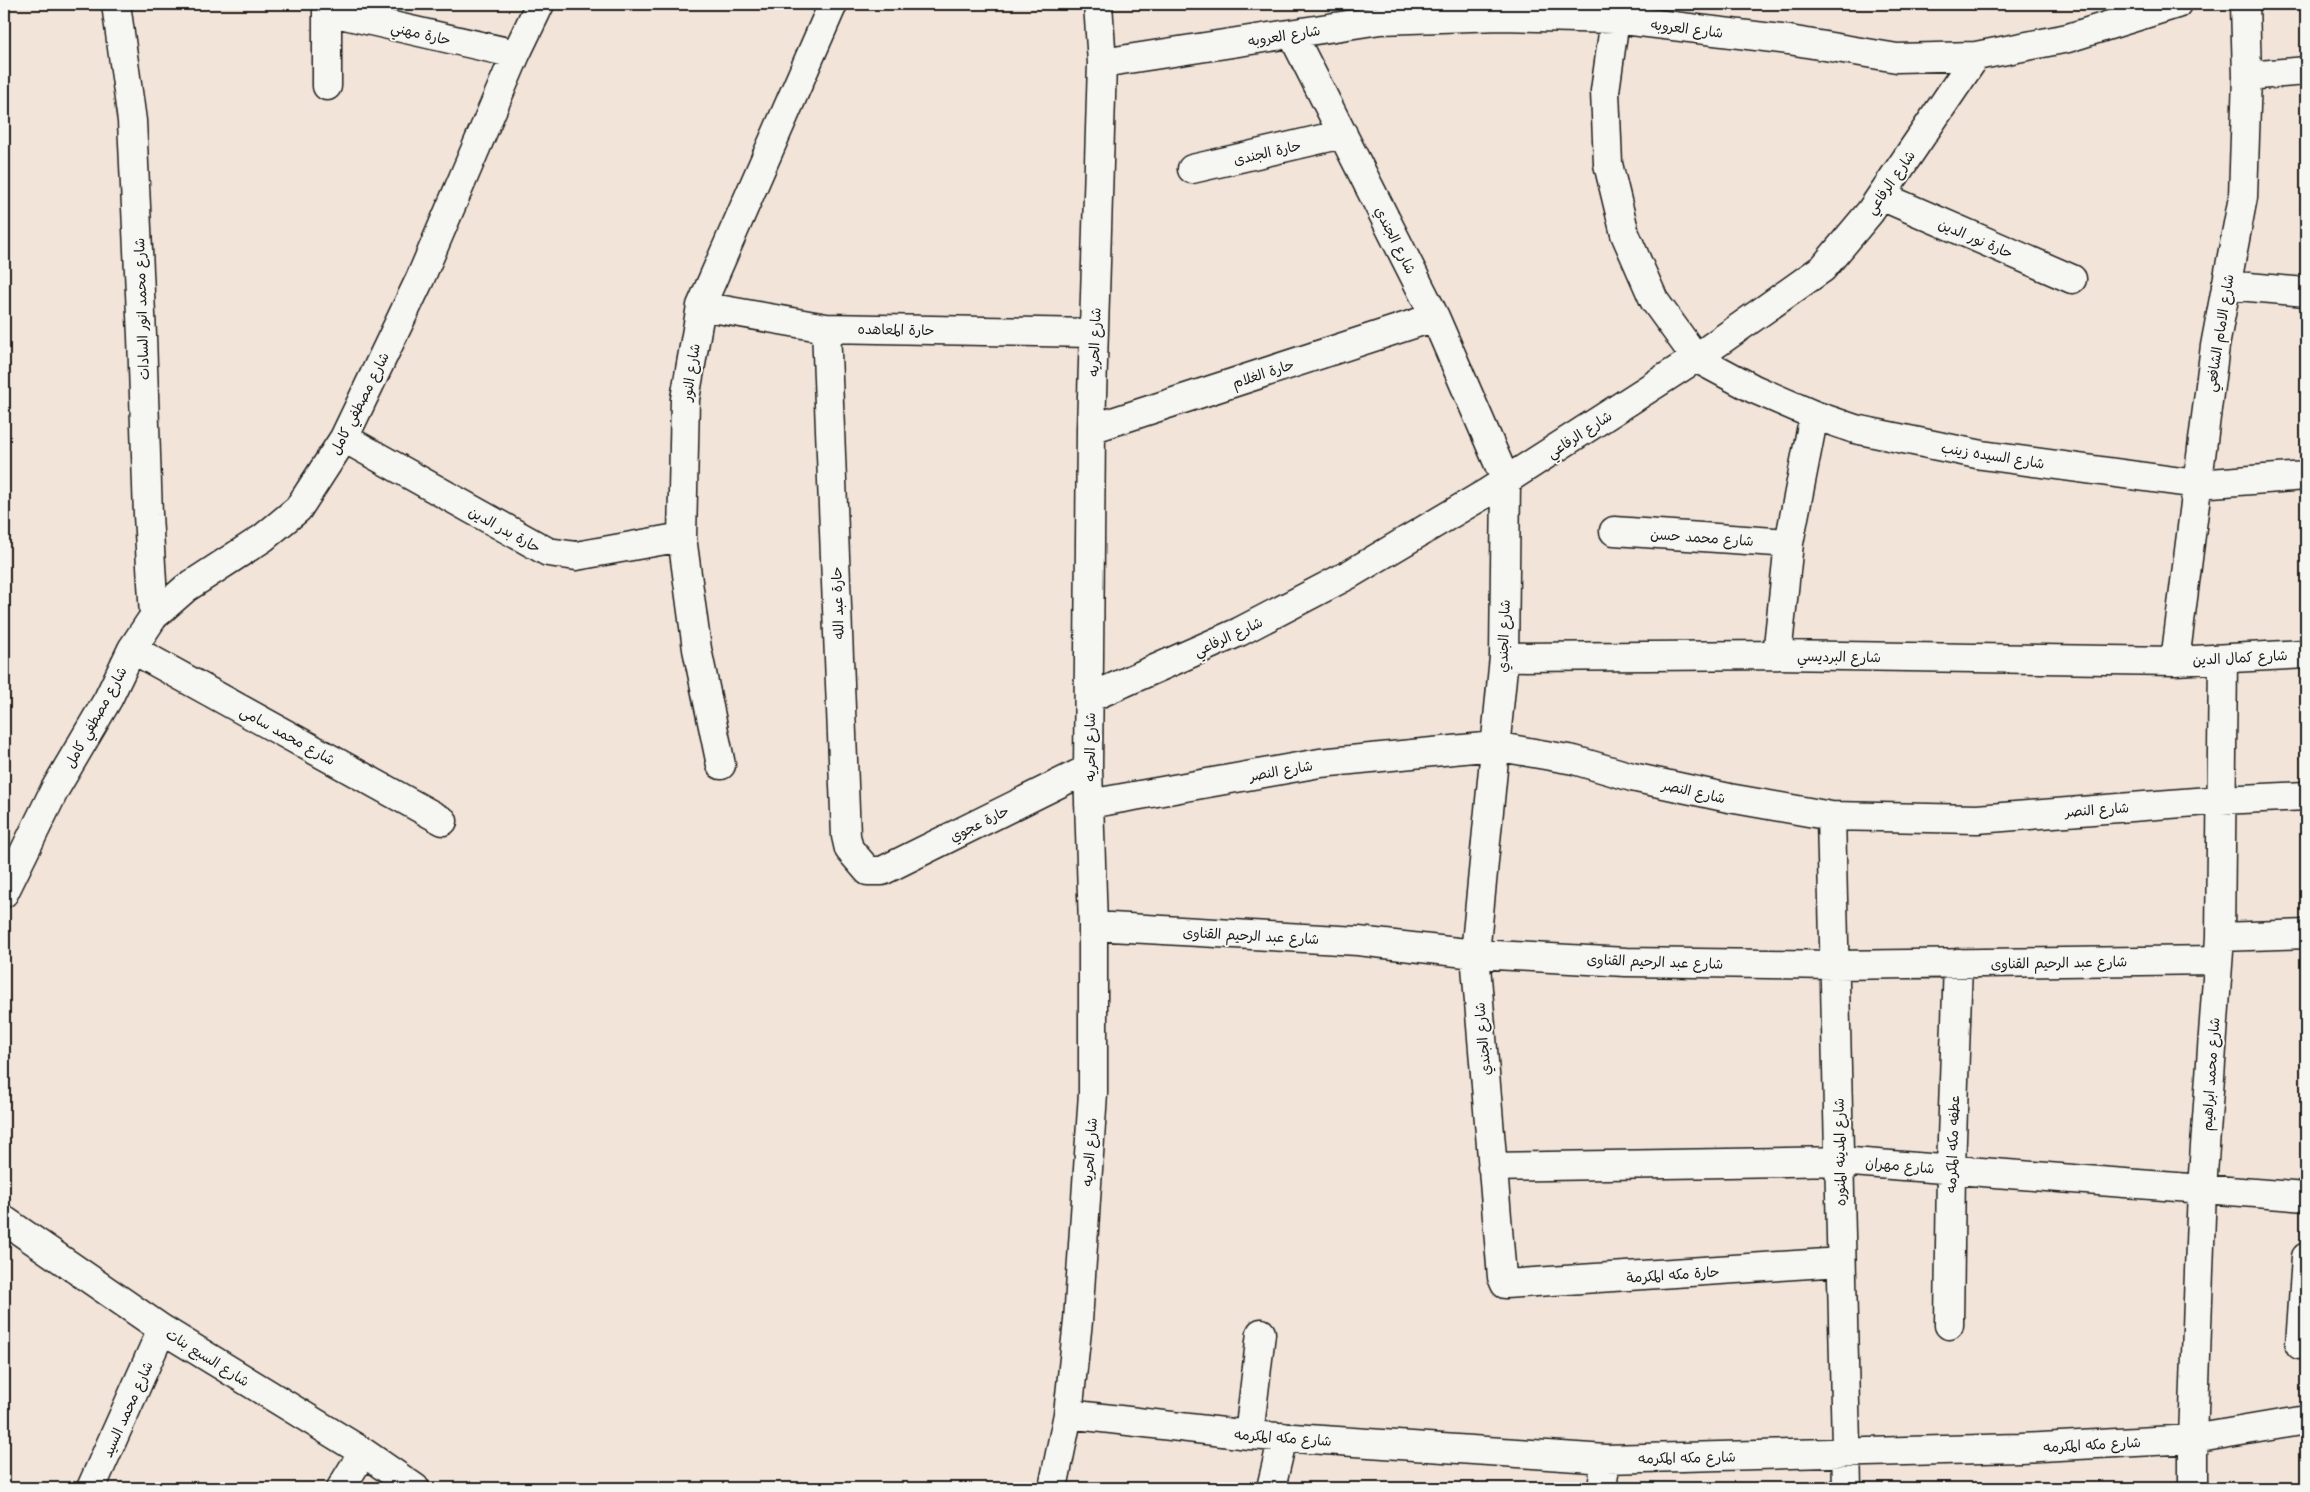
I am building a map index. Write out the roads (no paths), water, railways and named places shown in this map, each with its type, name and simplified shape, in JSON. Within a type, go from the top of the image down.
[{"type":"street","name":"شارع محمد انور السادات","points":[[116,4],[132,121],[142,326],[148,515],[154,616]]},
{"type":"street","name":"شارع مصطفي كامل","points":[[4,893],[55,789],[108,699],[132,649],[154,616],[186,588],[263,538],[298,509],[344,438],[420,279],[516,54],[540,4]]},
{"type":"street","name":"شارع النور","points":[[722,765],[697,649],[682,537],[685,399],[701,306],[833,4]]},
{"type":"street","name":"شارع الحريه","points":[[1053,1488],[1068,1414],[1078,1321],[1093,1092],[1093,926],[1088,769],[1091,429],[1102,63],[1098,4]]},
{"type":"street","name":"شارع العروبه","points":[[1102,63],[1380,20],[1502,16],[1615,19],[1789,40],[1897,58],[1976,56],[2068,38],[2177,4]]},
{"type":"street","name":"شارع الامام الشافعي","points":[[2175,661],[2215,346],[2243,197],[2247,76],[2245,4]]},
{"type":"street","name":"حارة مهني","points":[[327,8],[516,54]]},
{"type":"street","points":[[327,8],[327,86]]},
{"type":"street","points":[[1615,19],[1605,91],[1608,164],[1614,190],[1625,234],[1654,300],[1696,358]]},
{"type":"street","name":"شارع الجندي","points":[[1292,34],[1434,317],[1506,481],[1504,657],[1475,954],[1492,1167],[1502,1276],[1505,1284]]},
{"type":"street","name":"شارع الرفاعي","points":[[1089,698],[1239,632],[1350,574],[1506,481],[1696,358],[1823,268],[1881,196],[1976,56]]},
{"type":"street","points":[[2247,76],[2306,71]]},
{"type":"street","name":"حارة الجندى","points":[[1192,169],[1342,134]]},
{"type":"street","name":"حارة نور الدين","points":[[1881,196],[2072,279]]},
{"type":"street","points":[[2226,284],[2306,292]]},
{"type":"street","name":"حارة المعاهده","points":[[701,306],[826,328],[1094,332]]},
{"type":"street","name":"حارة الغلام","points":[[1091,429],[1434,317]]},
{"type":"street","name":"حارة عبد الله","points":[[826,328],[846,836],[849,849],[868,870]]},
{"type":"street","name":"شارع السيده زينب","points":[[1696,358],[1754,389],[1814,415],[1855,429],[1982,455],[2197,484],[2306,476]]},
{"type":"street","points":[[1777,655],[1789,543],[1814,415]]},
{"type":"street","name":"حارة بدر الدين","points":[[344,438],[548,552],[576,556],[682,537]]},
{"type":"street","name":"شارع محمد حسن","points":[[1614,531],[1789,543]]},
{"type":"street","name":"شارع محمد سامى","points":[[132,649],[443,821]]},
{"type":"street","name":"شارع كمال الدين","points":[[2175,661],[2306,654]]},
{"type":"street","name":"شارع البرديسي","points":[[1504,657],[1777,655],[2175,661]]},
{"type":"street","name":"شارع محمد ابراهيم","points":[[2193,1488],[2202,1188],[2218,949],[2223,659]]},
{"type":"street","name":"شارع النصر","points":[[1089,804],[1320,763],[1494,746],[1574,760],[1632,776],[1729,798],[1831,816],[1977,818],[2221,800],[2306,796]]},
{"type":"street","name":"حارة عجوي","points":[[868,870],[882,871],[1088,769]]},
{"type":"street","name":"شارع المدينه المنوره","points":[[1831,816],[1847,1488]]},
{"type":"street","name":"شارع عبد الرحيم القناوى","points":[[1093,926],[1358,941],[1475,954],[1626,962],[1834,965],[1958,963],[2218,949],[2306,934]]},
{"type":"street","name":"عطفه مكه المكرمه","points":[[1949,1325],[1951,1170],[1958,963]]},
{"type":"street","name":"شارع مهران","points":[[1492,1167],[1839,1161],[2202,1188],[2306,1198]]},
{"type":"street","name":"شارع السبع بنات","points":[[4,1220],[162,1329],[363,1452],[415,1488]]},
{"type":"street","points":[[2300,1345],[2306,1257]]},
{"type":"street","name":"حارة مكه المكرمة","points":[[1505,1284],[1841,1262]]},
{"type":"street","name":"شارع محمد السيد","points":[[91,1488],[162,1329]]},
{"type":"street","points":[[1249,1435],[1260,1333]]},
{"type":"street","name":"شارع مكه المكرمه","points":[[1068,1414],[1249,1435],[1606,1459],[1847,1453],[2193,1439],[2306,1420]]},
{"type":"street","points":[[1271,1488],[1284,1437]]},
{"type":"street","points":[[341,1488],[363,1452]]},
{"type":"street","points":[[1602,1488],[1606,1459]]}]
